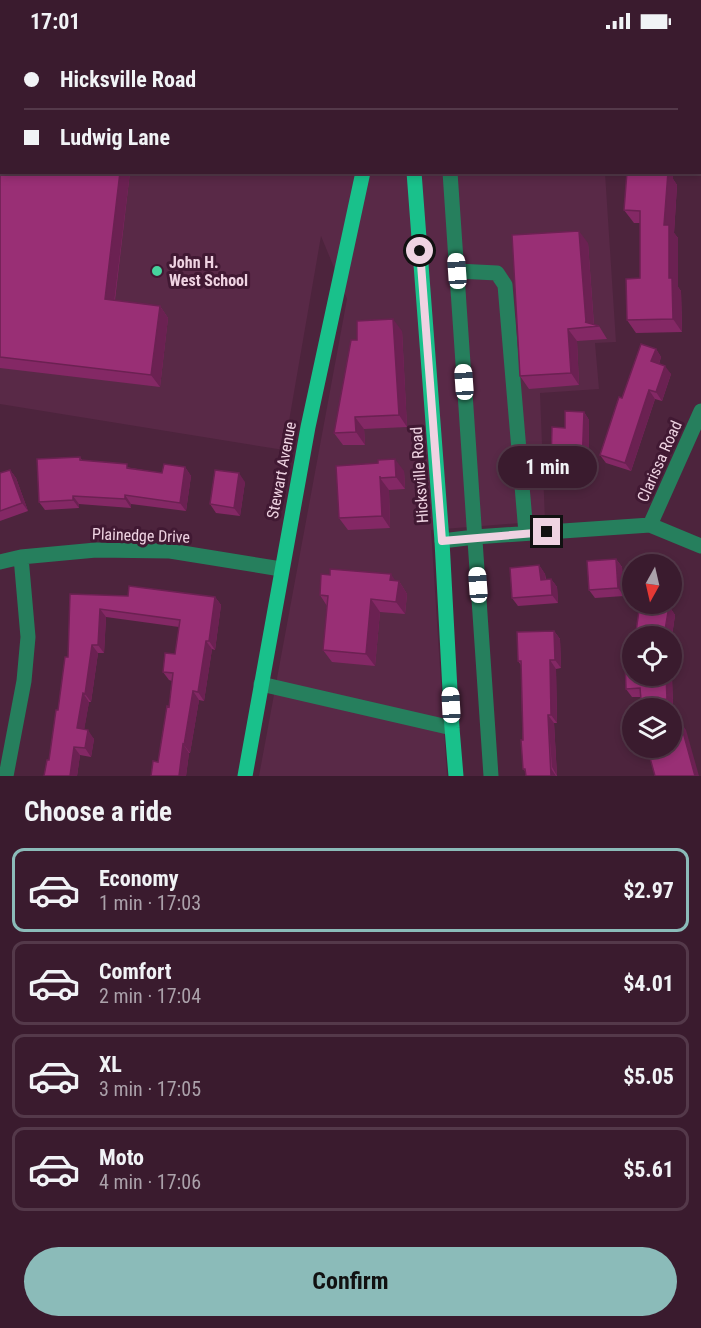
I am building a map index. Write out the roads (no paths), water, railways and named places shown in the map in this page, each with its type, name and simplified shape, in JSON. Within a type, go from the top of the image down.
[{"type":"main road","name":"Stewart Avenue","points":[[245,776],[308,427],[363,174]]},
{"type":"main road","name":"Hicksville Road","points":[[414,174],[442,541],[456,776]]},
{"type":"street","points":[[450,174],[491,776]]},
{"type":"street","points":[[457,271],[497,273],[505,285],[526,533]]},
{"type":"street","name":"Clarissa Road","points":[[650,525],[701,411]]},
{"type":"street","points":[[442,541],[650,525],[701,546]]},
{"type":"street","name":"Plainedge Drive","points":[[0,562],[21,557],[96,550],[170,551],[281,569]]},
{"type":"street","points":[[6,776],[24,681],[28,637],[21,557]]},
{"type":"street","points":[[261,684],[452,728]]},
{"type":"place","name":"John H. West School","points":[[157,271]]}]
